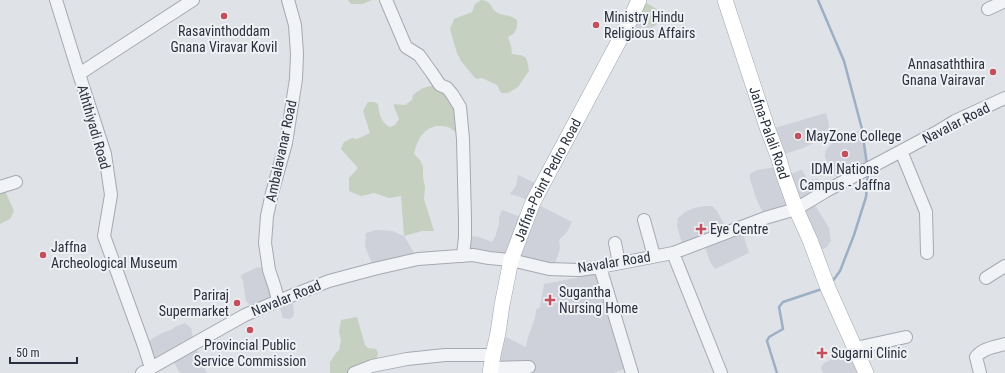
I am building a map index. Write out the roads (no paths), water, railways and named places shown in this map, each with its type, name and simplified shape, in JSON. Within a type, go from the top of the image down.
[{"type":"main road","name":"Jaffna-Point Pedro Road","points":[[492,366],[511,260],[533,202],[628,24],[639,0]]},
{"type":"main road","name":"Jafna-Palali Road","points":[[725,0],[796,209],[810,240],[828,288],[866,373]]},
{"type":"street","name":"Aththiyadi Road","points":[[56,0],[105,154],[111,194],[104,236],[144,346],[146,370]]},
{"type":"street","points":[[79,74],[193,0]]},
{"type":"street","name":"Ambalavanar Road","points":[[278,301],[268,270],[264,243],[267,216],[272,193],[286,143],[296,79],[297,54],[294,25],[288,0]]},
{"type":"street","points":[[386,0],[406,47],[419,55],[440,85],[447,88],[460,107],[463,139],[465,220],[463,256]]},
{"type":"street","points":[[988,9],[1005,1]]},
{"type":"street","name":"Navalar Road","points":[[146,370],[245,315],[278,301],[329,281],[418,259],[473,255],[511,260],[549,269],[579,270],[672,252],[765,218],[796,209],[826,191],[955,121],[1005,98]]},
{"type":"street","points":[[901,151],[926,212],[926,252]]},
{"type":"street","points":[[0,187],[16,182]]},
{"type":"street","points":[[644,220],[654,256]]},
{"type":"street","points":[[615,243],[619,263]]},
{"type":"street","points":[[672,252],[721,373]]},
{"type":"street","points":[[986,278],[1005,266]]},
{"type":"street","points":[[600,267],[632,373]]},
{"type":"street","points":[[856,348],[906,337]]},
{"type":"street","points":[[980,373],[976,357],[978,354],[988,349],[1005,344]]},
{"type":"street","points":[[354,373],[372,366],[407,359],[445,355],[492,366],[529,367]]},
{"type":"waterway","points":[[818,0],[844,61],[862,129],[867,165]]},
{"type":"waterway","points":[[832,282],[840,271],[854,235],[866,197],[868,172]]},
{"type":"waterway","points":[[777,373],[767,341],[769,337],[783,329],[779,307],[783,302],[822,289]]},
{"type":"place","name":"Rasavinthoddam Gnana Viravar Kovil","points":[[224,16]]},
{"type":"place","name":"Ministry Hindu Religious Affairs","points":[[596,25]]},
{"type":"place","name":"Annasaththira Gnana Vairavar","points":[[993,72]]},
{"type":"place","name":"MayZone College","points":[[798,136]]},
{"type":"place","name":"IDM Nations Campus - Jaffna","points":[[845,154]]},
{"type":"place","name":"Eye Centre","points":[[701,229]]},
{"type":"place","name":"Jaffna Archeological Museum","points":[[43,255]]},
{"type":"place","name":"Sugantha Nursing Home","points":[[550,300]]},
{"type":"place","name":"Pariraj Supermarket","points":[[237,303]]},
{"type":"place","name":"Provincial Public Service Commission","points":[[250,330]]},
{"type":"place","name":"Sugarni Clinic","points":[[822,353]]}]
